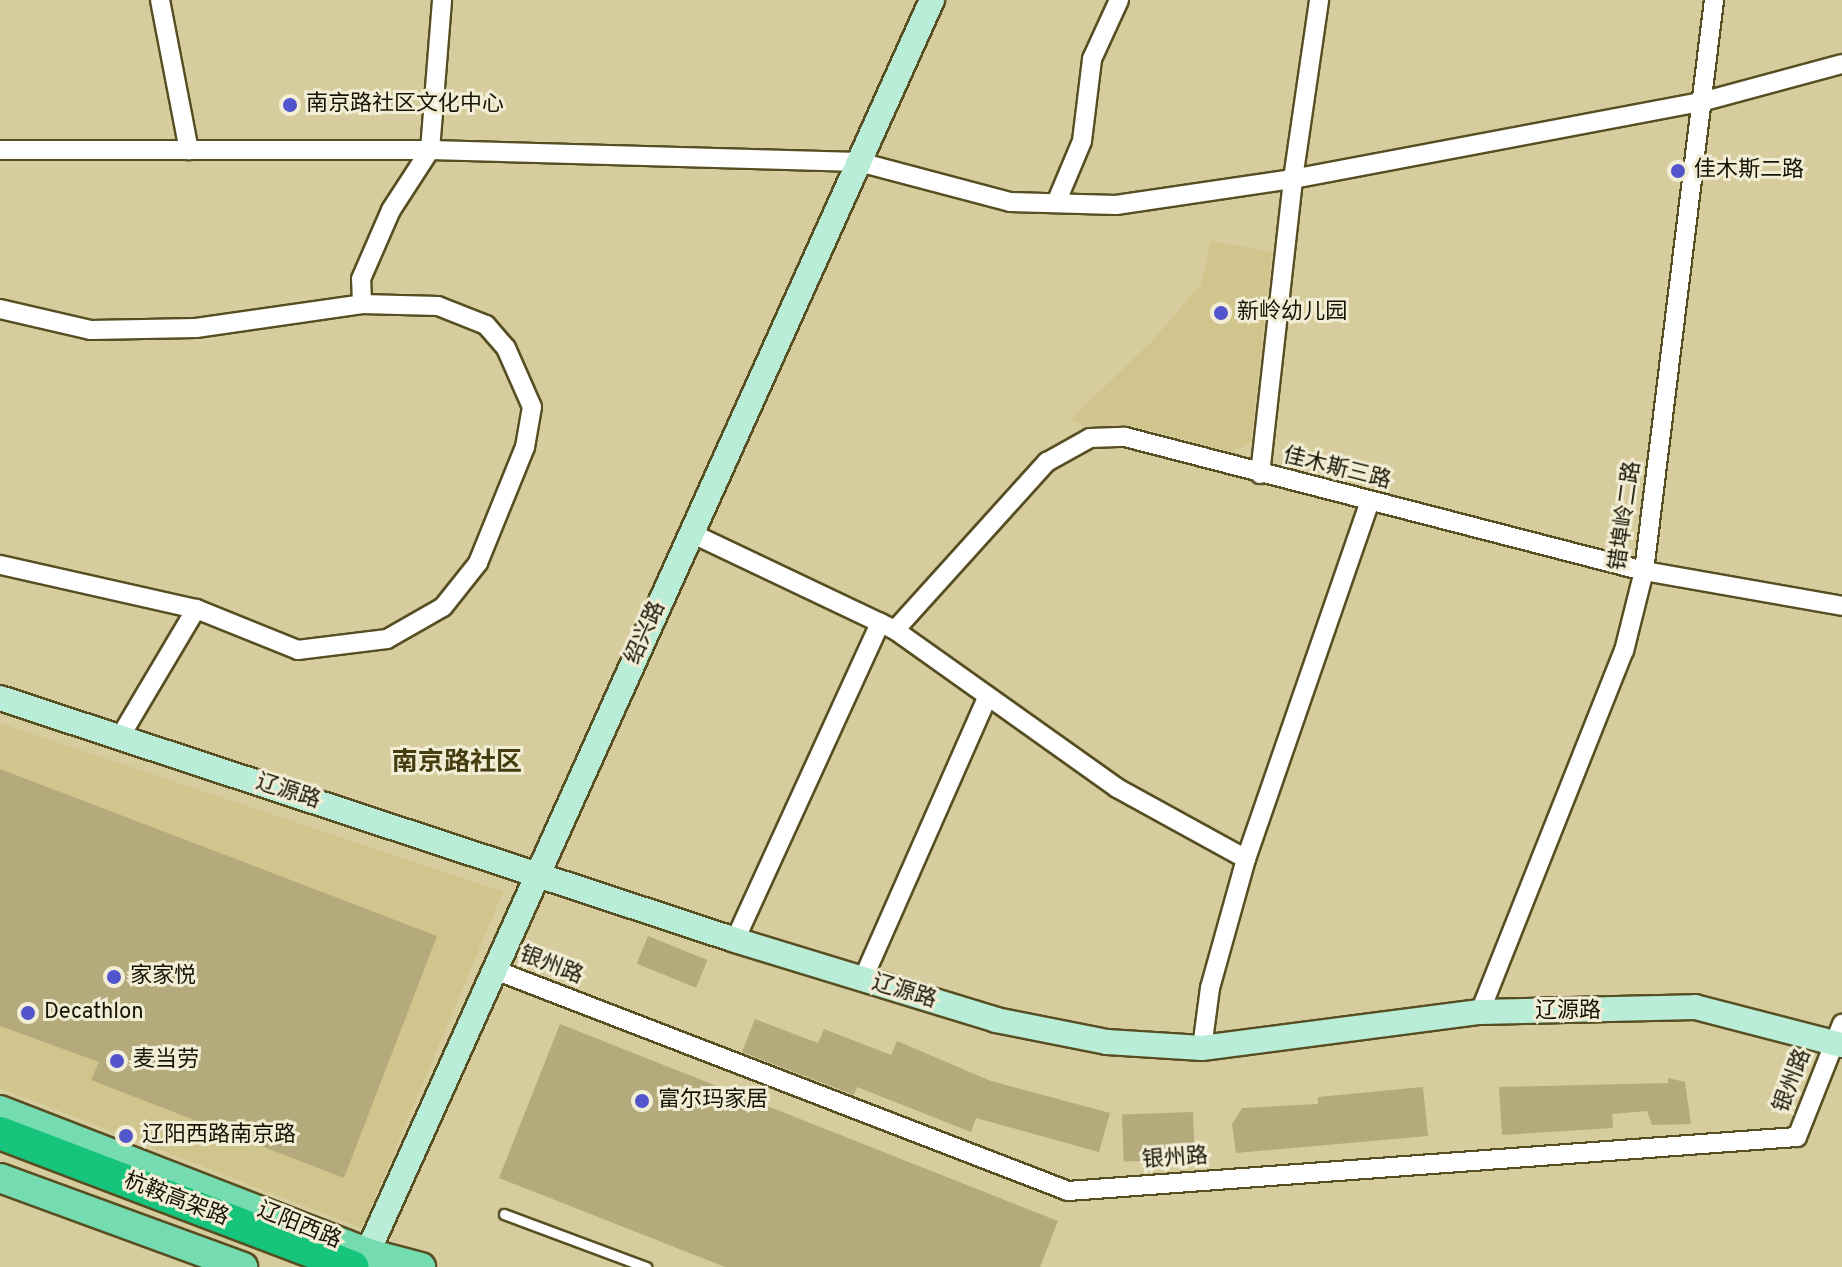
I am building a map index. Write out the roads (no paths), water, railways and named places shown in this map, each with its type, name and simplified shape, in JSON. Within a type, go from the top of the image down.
[{"type":"highway","name":"杭鞍高架路","points":[[0,1133],[360,1262]]},
{"type":"highway","name":"杭鞍高架路","points":[[0,1155],[298,1267]]},
{"type":"main road","name":"辽阳西路","points":[[0,1110],[360,1262],[421,1267]]},
{"type":"main road","points":[[0,1178],[243,1267]]},
{"type":"street","points":[[160,0],[189,150]]},
{"type":"street","points":[[362,304],[361,279],[391,210],[430,150],[442,0]]},
{"type":"street","name":"绍兴路","points":[[360,1262],[495,970],[932,0]]},
{"type":"street","points":[[1056,203],[1082,141],[1092,59],[1119,0]]},
{"type":"street","points":[[1260,474],[1293,179],[1319,0]]},
{"type":"street","name":"错埠岭二路","points":[[1480,1012],[1624,651],[1644,571],[1714,0]]},
{"type":"street","points":[[0,150],[430,150],[859,162],[1010,202],[1116,205],[1293,179],[1701,102],[1842,64]]},
{"type":"street","points":[[0,309],[91,330],[196,328],[362,304],[438,306],[486,325],[506,348],[532,407],[525,447],[478,563],[443,607],[387,639],[346,648],[298,650],[196,609],[0,565]]},
{"type":"street","name":"佳木斯三路","points":[[735,940],[888,626],[1047,462],[1090,438],[1125,437],[1644,571],[1842,606]]},
{"type":"street","points":[[1202,1048],[1210,988],[1246,859],[1370,501]]},
{"type":"street","points":[[691,533],[888,626],[1117,788],[1246,859]]},
{"type":"street","points":[[120,737],[196,609]]},
{"type":"street","points":[[863,979],[988,696]]},
{"type":"street","name":"辽源路","points":[[0,698],[735,940],[1051,1031],[1107,1042],[1202,1048],[1480,1012],[1695,1007],[1839,1037]]},
{"type":"street","name":"银州路","points":[[495,970],[1068,1191],[1797,1137],[1839,1037]]},
{"type":"lane","points":[[504,1214],[646,1267]]},
{"type":"place","name":"南京路社区文化中心","points":[[290,105]]},
{"type":"place","name":"佳木斯二路","points":[[1678,171]]},
{"type":"place","name":"新岭幼儿园","points":[[1221,313]]},
{"type":"place","name":"家家悦","points":[[114,977]]},
{"type":"place","name":"Decathlon","points":[[28,1013]]},
{"type":"place","name":"麦当劳","points":[[117,1061]]},
{"type":"place","name":"富尔玛家居","points":[[642,1101]]},
{"type":"place","name":"辽阳西路南京路","points":[[126,1136]]},
{"type":"district","name":"南京路社区","points":[[457,764]]}]
